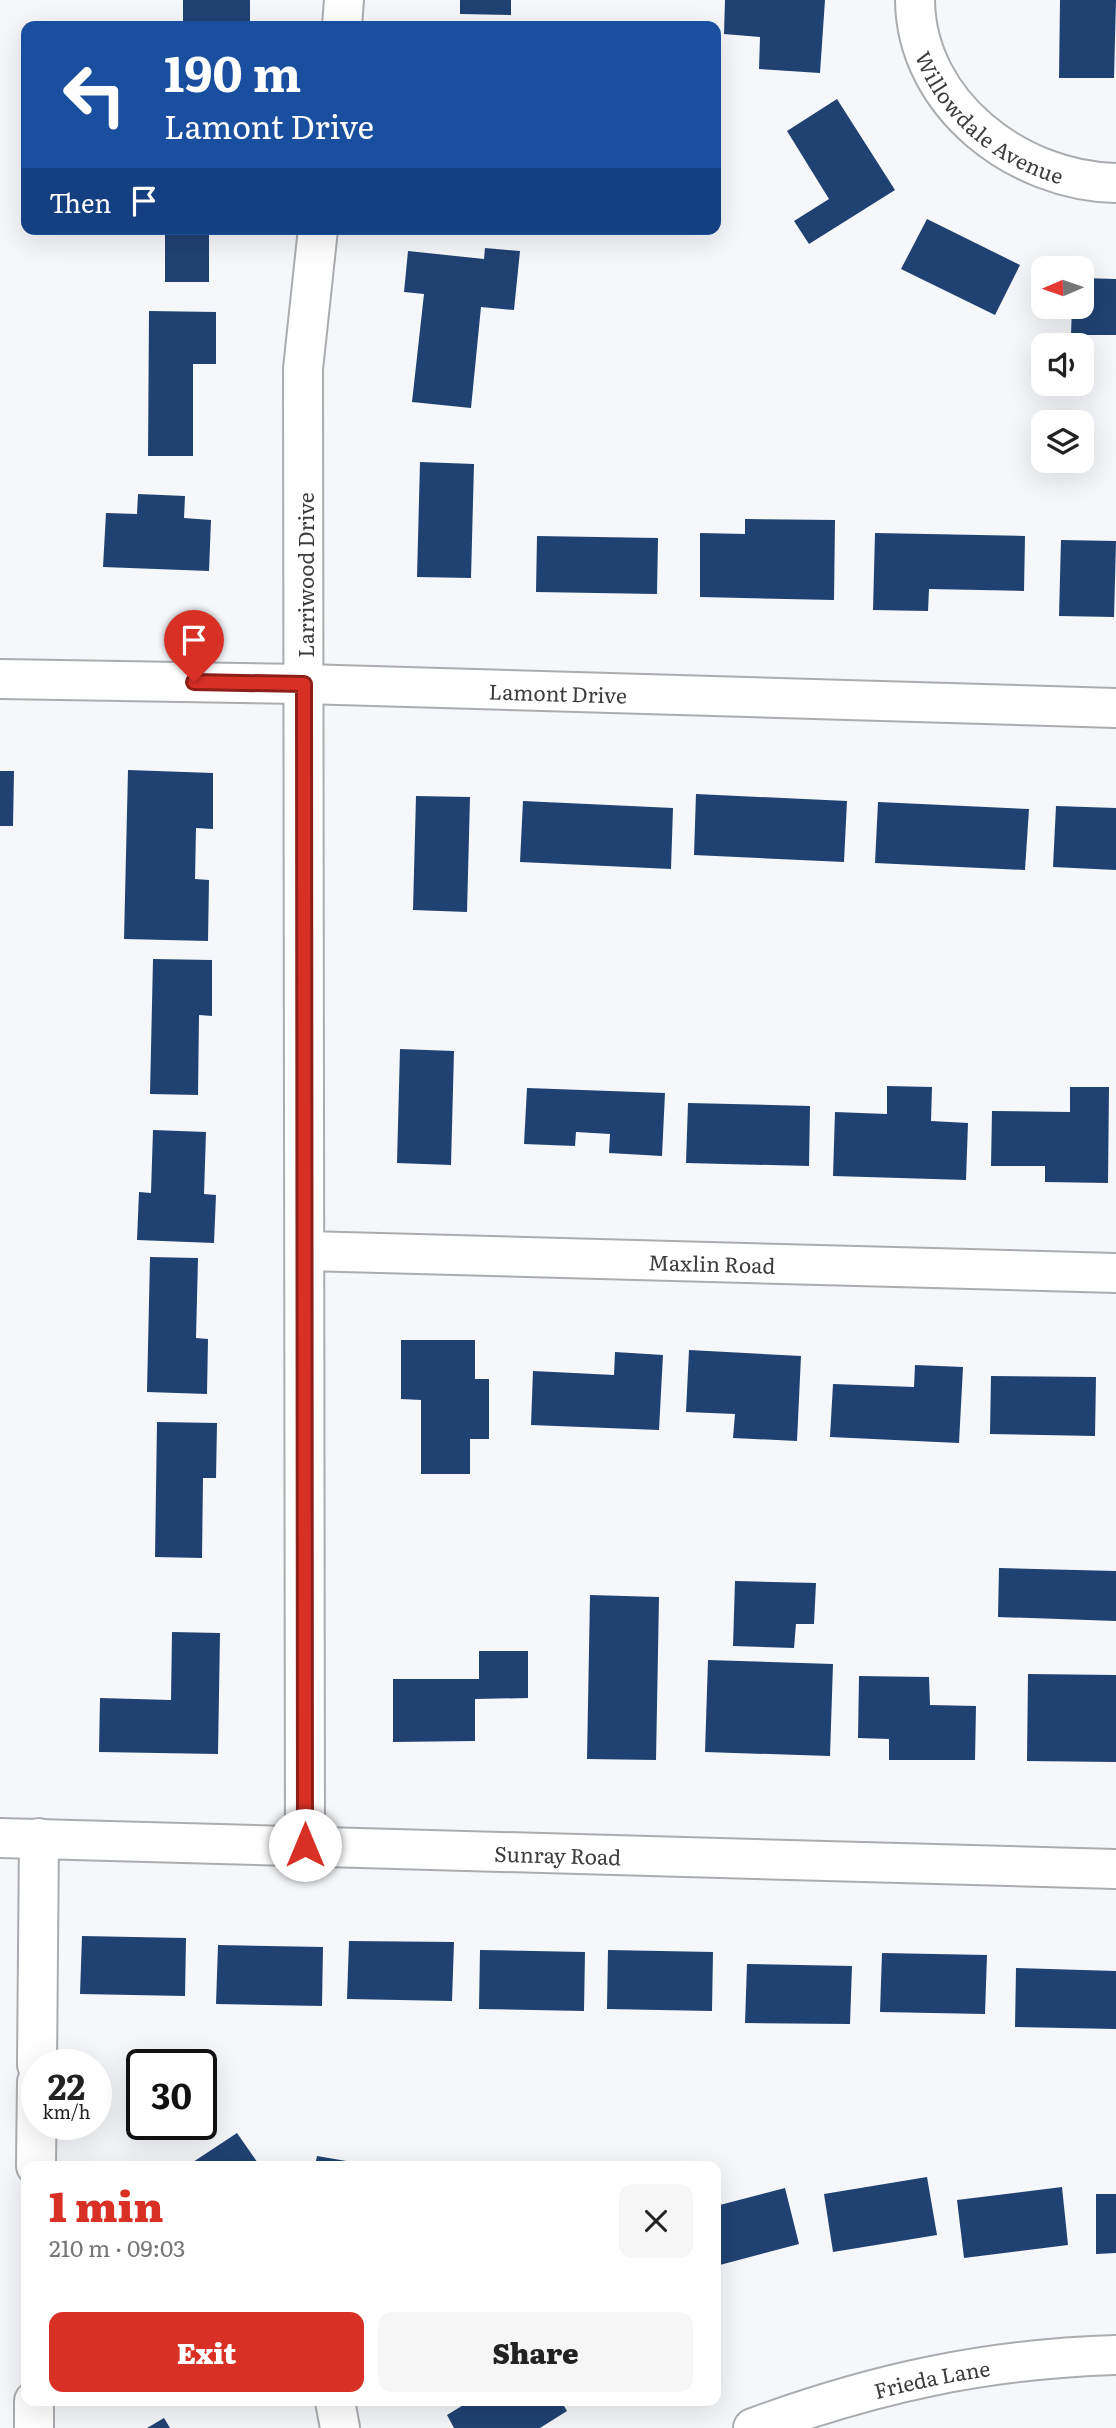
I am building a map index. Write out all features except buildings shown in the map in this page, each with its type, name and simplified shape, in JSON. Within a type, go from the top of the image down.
[{"type":"street","points":[[342,21],[344,0]]},
{"type":"street","name":"Willowdale Avenue","points":[[915,0],[926,57],[949,99],[981,134],[1025,161],[1063,176],[1116,183]]},
{"type":"street","name":"Larriwood Drive","points":[[305,1845],[303,369],[317,235]]},
{"type":"street","name":"Lamont Drive","points":[[0,679],[304,684],[1116,708]]},
{"type":"street","name":"Maxlin Road","points":[[306,1251],[1116,1273]]},
{"type":"street","name":"Sunray Road","points":[[0,1838],[1116,1869]]},
{"type":"street","points":[[37,2049],[39,1838]]},
{"type":"street","points":[[36,2140],[36,2161]]},
{"type":"street","name":"Frieda Lane","points":[[753,2428],[833,2399],[941,2372],[1049,2357],[1116,2355]]},
{"type":"street","points":[[34,2406],[34,2428]]},
{"type":"street","points":[[336,2406],[341,2428]]},
{"type":"route","points":[[194,682],[304,684],[305,1845]]}]
